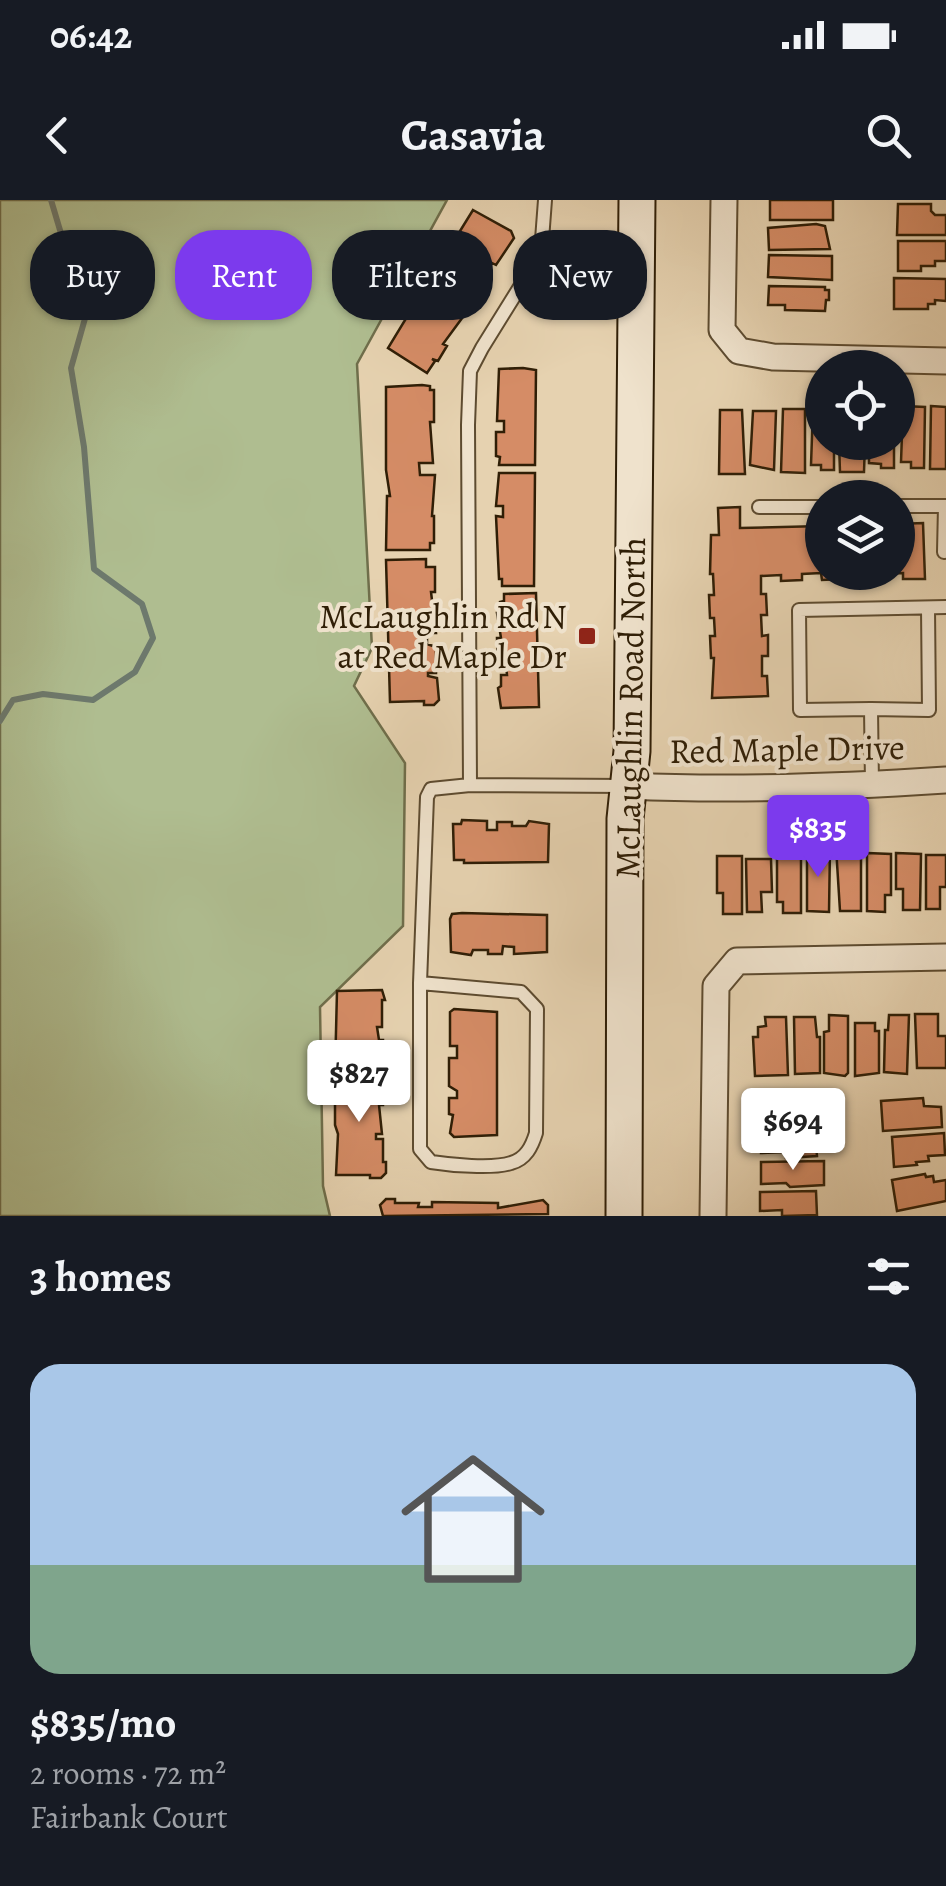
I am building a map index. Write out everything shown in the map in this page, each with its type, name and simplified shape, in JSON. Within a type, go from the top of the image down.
[{"type":"main road","name":"McLaughlin Road North","points":[[624,1216],[625,838],[632,751],[637,200]]},
{"type":"street","points":[[724,200],[722,330],[739,350],[773,357],[946,361]]},
{"type":"street","name":"Red Maple Drive","points":[[629,786],[693,789],[946,780]]},
{"type":"street","points":[[713,1216],[716,986],[738,961],[946,958]]},
{"type":"lane","points":[[470,784],[470,372],[541,254],[545,200]]},
{"type":"lane","points":[[915,506],[946,506],[944,552]]},
{"type":"lane","points":[[759,507],[805,507]]},
{"type":"lane","points":[[928,608],[929,710],[800,710],[800,610],[928,608],[946,608]]},
{"type":"lane","points":[[871,709],[872,785]]},
{"type":"lane","points":[[420,983],[521,992],[537,1009],[536,1133],[531,1148],[510,1164],[445,1165],[431,1162],[420,1149],[420,983],[426,797],[440,785],[629,786]]},
{"type":"green space","points":[[0,200],[447,200],[431,230],[332,230],[332,320],[381,320],[357,364],[372,648],[354,686],[405,763],[403,926],[320,1007],[323,1186],[330,1216],[0,1216]]},
{"type":"building","points":[[770,200],[833,200],[833,220],[770,220]]},
{"type":"building","points":[[898,204],[931,204],[935,215],[946,215],[946,235],[897,235]]},
{"type":"building","points":[[473,210],[511,231],[513,240],[496,265],[493,230],[461,230]]},
{"type":"building","points":[[825,226],[830,249],[769,250],[768,228]]},
{"type":"building","points":[[898,241],[946,241],[946,261],[921,266],[921,271],[898,271]]},
{"type":"building","points":[[769,255],[832,256],[832,280],[768,277]]},
{"type":"building","points":[[894,278],[946,279],[946,301],[935,300],[935,304],[928,304],[928,309],[894,309]]},
{"type":"building","points":[[769,286],[825,287],[829,300],[825,311],[785,310],[785,305],[768,305]]},
{"type":"building","points":[[405,320],[461,320],[443,344],[447,346],[438,361],[432,359],[435,361],[427,373],[388,348]]},
{"type":"building","points":[[499,369],[536,370],[535,465],[499,465],[496,432],[504,432],[504,421],[497,421]]},
{"type":"building","points":[[422,385],[434,390],[434,422],[430,422],[433,463],[419,463],[420,475],[435,475],[434,543],[430,543],[430,550],[386,550],[390,496],[386,470],[386,387]]},
{"type":"building","points":[[931,406],[946,407],[946,469],[930,469]]},
{"type":"building","points":[[915,407],[925,407],[924,468],[911,468],[911,462],[901,462],[915,460]]},
{"type":"building","points":[[783,409],[805,409],[805,473],[781,472]]},
{"type":"building","points":[[720,410],[742,410],[745,474],[719,474]]},
{"type":"building","points":[[753,411],[776,411],[774,470],[750,465]]},
{"type":"building","points":[[811,460],[834,460],[834,470],[821,470],[821,465],[811,465]]},
{"type":"building","points":[[840,460],[864,460],[864,472],[840,472]]},
{"type":"building","points":[[894,460],[894,468],[881,468],[881,464],[869,463]]},
{"type":"building","points":[[499,473],[535,473],[534,586],[502,586],[499,579],[496,516],[503,517],[503,506],[496,506]]},
{"type":"building","points":[[740,507],[740,528],[805,526],[802,580],[781,581],[781,575],[761,576],[767,615],[761,615],[762,636],[768,635],[768,656],[762,656],[762,676],[767,676],[768,696],[712,698],[714,658],[710,636],[715,636],[709,595],[714,595],[711,535],[719,535],[718,508]]},
{"type":"building","points":[[915,523],[923,523],[925,579],[915,579]]},
{"type":"building","points":[[426,559],[426,567],[435,567],[435,592],[431,592],[436,633],[427,633],[427,644],[436,647],[436,673],[428,676],[437,678],[439,700],[434,705],[424,705],[424,701],[390,702],[386,560]]},
{"type":"building","points":[[536,593],[539,707],[501,708],[498,688],[501,675],[507,675],[506,664],[498,665],[500,602],[504,601],[504,594]]},
{"type":"building","points":[[462,820],[487,821],[487,830],[497,830],[497,822],[512,822],[512,826],[526,826],[529,821],[549,824],[548,862],[454,860],[453,824],[461,824]]},
{"type":"building","points":[[836,847],[861,847],[861,911],[840,911]]},
{"type":"building","points":[[807,848],[830,848],[829,912],[807,911]]},
{"type":"building","points":[[867,853],[891,854],[891,895],[885,895],[885,912],[867,911]]},
{"type":"building","points":[[896,853],[921,854],[920,910],[903,910],[903,889],[896,889]]},
{"type":"building","points":[[777,855],[801,855],[801,913],[783,913],[783,902],[777,902]]},
{"type":"building","points":[[926,855],[946,855],[946,887],[940,887],[940,909],[926,909]]},
{"type":"building","points":[[717,856],[742,856],[742,914],[723,914],[723,893],[717,893]]},
{"type":"building","points":[[746,859],[771,859],[772,892],[761,892],[762,912],[747,912]]},
{"type":"building","points":[[452,914],[547,915],[547,952],[514,954],[514,947],[503,946],[502,954],[488,954],[488,950],[473,950],[471,955],[451,952],[450,919]]},
{"type":"building","points":[[382,990],[382,1027],[377,1027],[379,1040],[383,1040],[383,1066],[367,1066],[368,1072],[335,1072],[337,991]]},
{"type":"building","points":[[450,1012],[497,1012],[497,1135],[454,1137],[450,1133],[453,1115],[449,1114],[449,1098],[457,1098],[457,1091],[449,1086],[449,1058],[457,1058],[457,1046],[450,1046]]},
{"type":"building","points":[[915,1014],[938,1014],[938,1036],[946,1036],[946,1068],[917,1068]]},
{"type":"building","points":[[829,1015],[848,1016],[845,1076],[824,1073],[824,1032],[829,1031]]},
{"type":"building","points":[[889,1015],[909,1015],[907,1074],[884,1072]]},
{"type":"building","points":[[765,1017],[786,1017],[788,1075],[755,1076],[753,1037],[758,1037],[758,1027],[766,1026]]},
{"type":"building","points":[[794,1017],[815,1017],[820,1037],[820,1073],[795,1074]]},
{"type":"building","points":[[855,1023],[875,1023],[875,1031],[879,1031],[879,1073],[855,1076]]},
{"type":"building","points":[[335,1072],[368,1073],[368,1080],[383,1080],[383,1105],[379,1105],[382,1134],[376,1134],[376,1139],[383,1139],[386,1162],[386,1173],[381,1178],[336,1175]]},
{"type":"building","points":[[923,1098],[924,1106],[941,1107],[942,1127],[883,1131],[881,1101]]},
{"type":"building","points":[[824,1101],[825,1125],[762,1124],[761,1103]]},
{"type":"building","points":[[822,1131],[823,1144],[816,1144],[817,1156],[786,1158],[786,1152],[761,1153],[760,1132]]},
{"type":"building","points":[[944,1133],[945,1155],[928,1156],[929,1161],[916,1162],[917,1165],[894,1167],[892,1137]]},
{"type":"building","points":[[824,1161],[824,1185],[761,1184],[761,1162]]},
{"type":"building","points":[[933,1176],[934,1182],[946,1180],[946,1201],[897,1211],[892,1180]]},
{"type":"building","points":[[816,1191],[817,1215],[782,1216],[782,1210],[760,1211],[760,1192]]},
{"type":"building","points":[[386,1199],[419,1203],[418,1207],[432,1207],[432,1202],[498,1203],[498,1208],[543,1200],[548,1205],[548,1214],[383,1216],[380,1205]]},
{"type":"waterway","points":[[0,721],[13,700],[43,694],[93,700],[135,672],[153,638],[142,604],[94,569],[84,447],[71,368],[86,315],[89,282],[68,257],[51,200]]},
{"type":"place","name":"McLaughlin Rd N at Red Maple Dr","points":[[587,636]]}]
